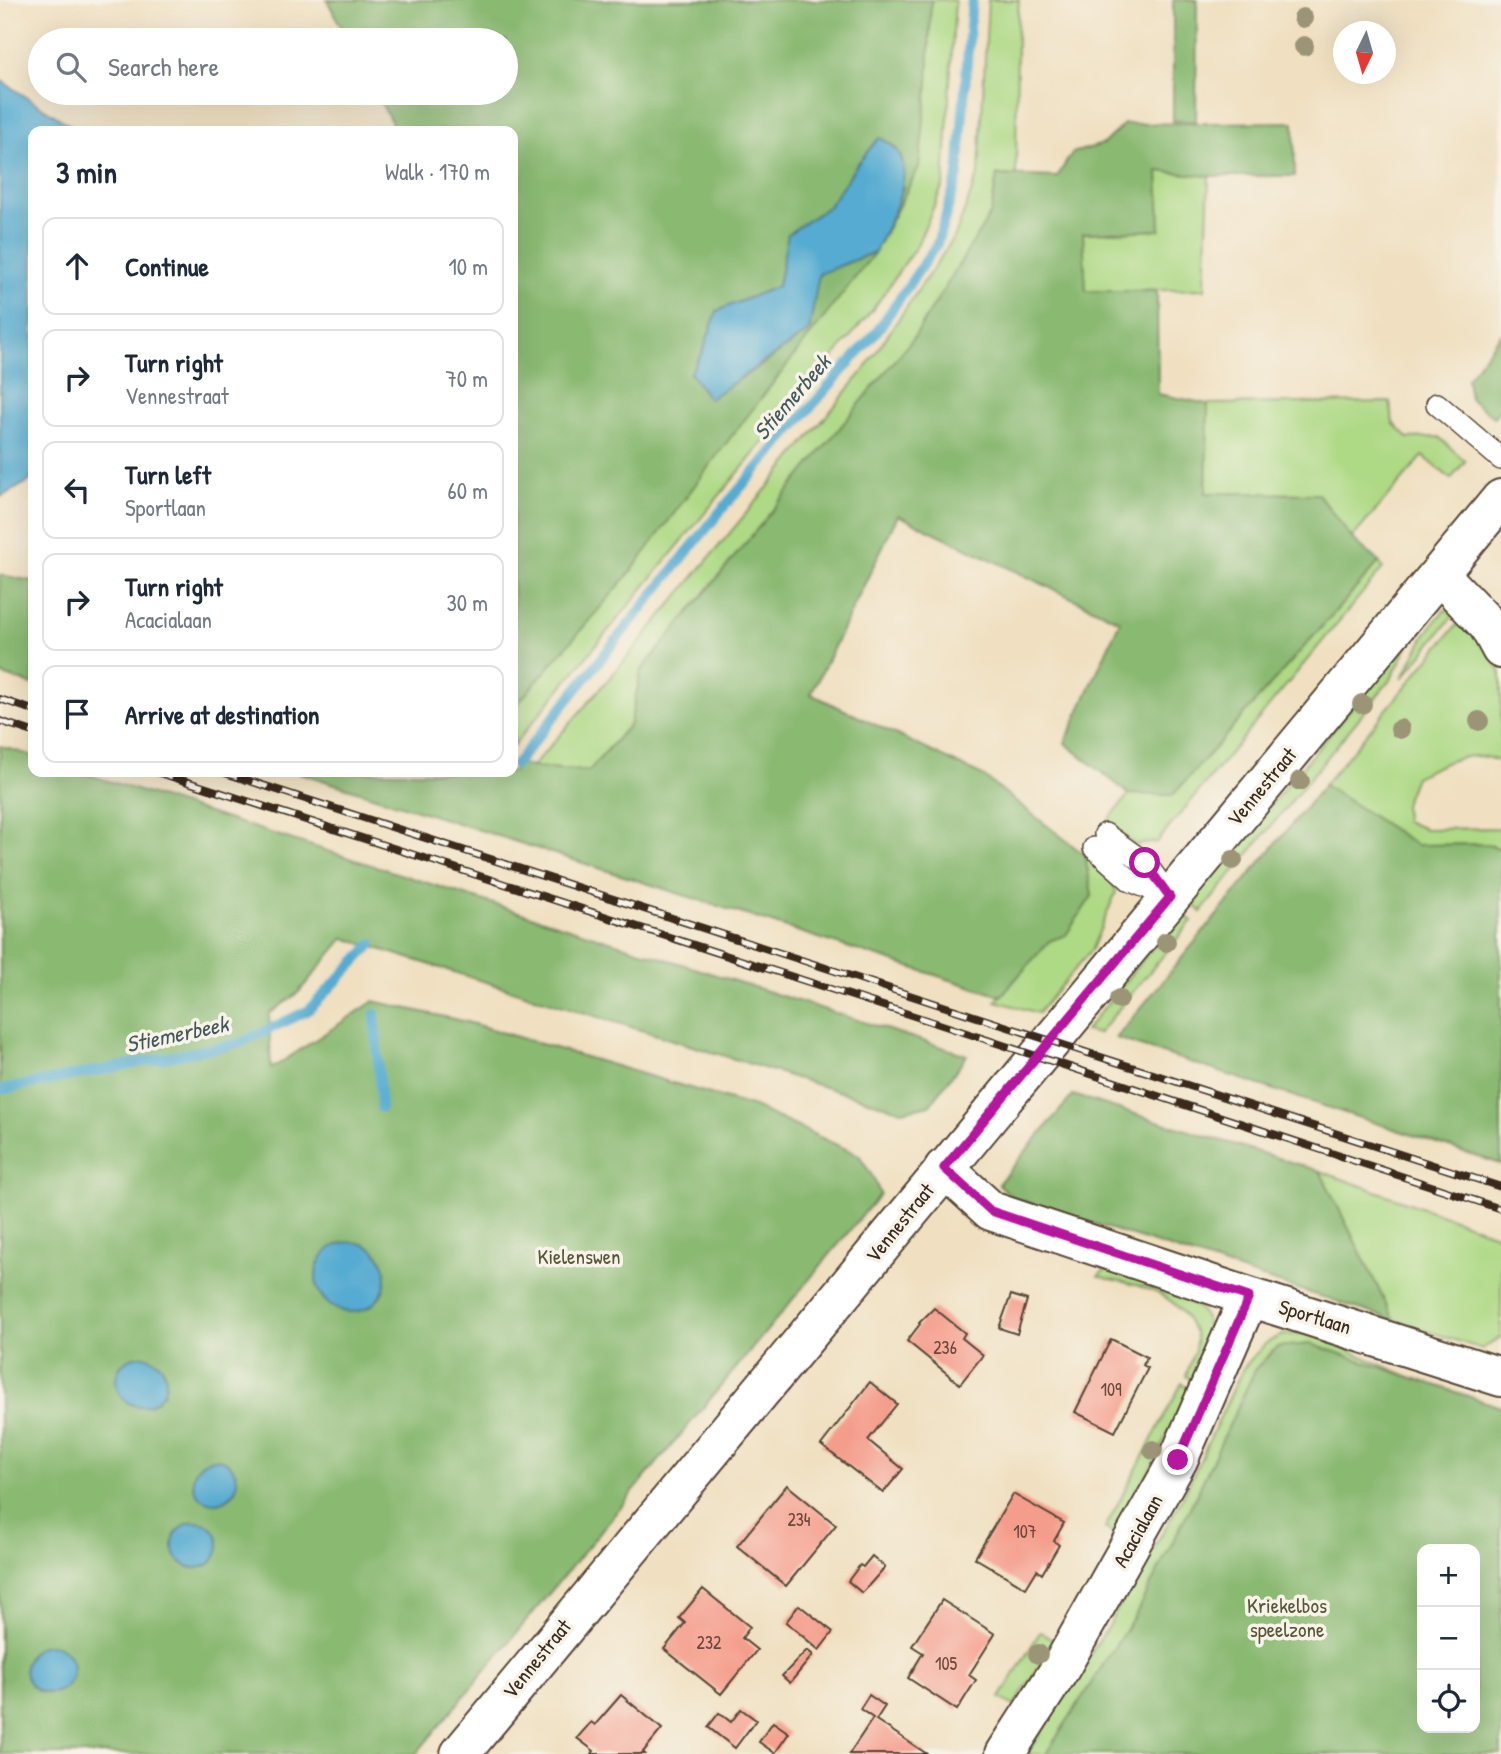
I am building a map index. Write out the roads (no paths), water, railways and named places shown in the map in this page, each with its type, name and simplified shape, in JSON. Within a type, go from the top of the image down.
[{"type":"street","name":"Vennestraat","points":[[460,1754],[1501,499]]},
{"type":"street","points":[[1439,574],[1488,625],[1501,649]]},
{"type":"street","name":"Sportlaan","points":[[944,1168],[991,1211],[1501,1377]]},
{"type":"street","name":"Acacialaan","points":[[1005,1754],[1060,1669],[1178,1460],[1249,1297]]},
{"type":"lane","points":[[1437,404],[1501,459]]},
{"type":"lane","points":[[1100,841],[1145,863],[1170,897]]},
{"type":"water","points":[[0,80],[28,98],[28,105],[39,105],[71,126],[28,126],[28,482],[0,497]]},
{"type":"water","points":[[879,138],[894,146],[902,158],[904,173],[896,206],[875,252],[819,274],[809,331],[709,399],[690,373],[702,353],[717,311],[778,286],[788,234],[829,206],[858,163]]},
{"type":"water","points":[[351,1242],[376,1252],[386,1277],[376,1302],[351,1312],[326,1302],[316,1277],[326,1252]]},
{"type":"water","points":[[141,1356],[159,1363],[166,1381],[159,1399],[141,1406],[123,1399],[116,1381],[123,1363]]},
{"type":"water","points":[[215,1459],[231,1465],[237,1481],[231,1497],[215,1503],[199,1497],[193,1481],[199,1465]]},
{"type":"water","points":[[196,1522],[212,1529],[219,1545],[212,1561],[196,1568],[180,1561],[173,1545],[180,1529]]},
{"type":"water","points":[[49,1645],[66,1652],[73,1669],[66,1686],[49,1693],[32,1686],[25,1669],[32,1652]]},
{"type":"waterway","name":"Stiemerbeek","points":[[518,761],[723,508],[878,330],[937,244],[958,175],[972,0]]},
{"type":"waterway","name":"Stiemerbeek","points":[[0,1090],[240,1043],[309,1010],[372,944]]},
{"type":"waterway","points":[[375,1014],[381,1108]]},
{"type":"railway","points":[[0,699],[28,708]]},
{"type":"railway","points":[[0,721],[28,730]]},
{"type":"railway","points":[[173,777],[939,1024],[1501,1209]]},
{"type":"railway","points":[[237,777],[1501,1187]]},
{"type":"park label","name":"Kielenswen","points":[[579,1257]]},
{"type":"park label","name":"Kriekelbos speelzone","points":[[1287,1618]]}]
